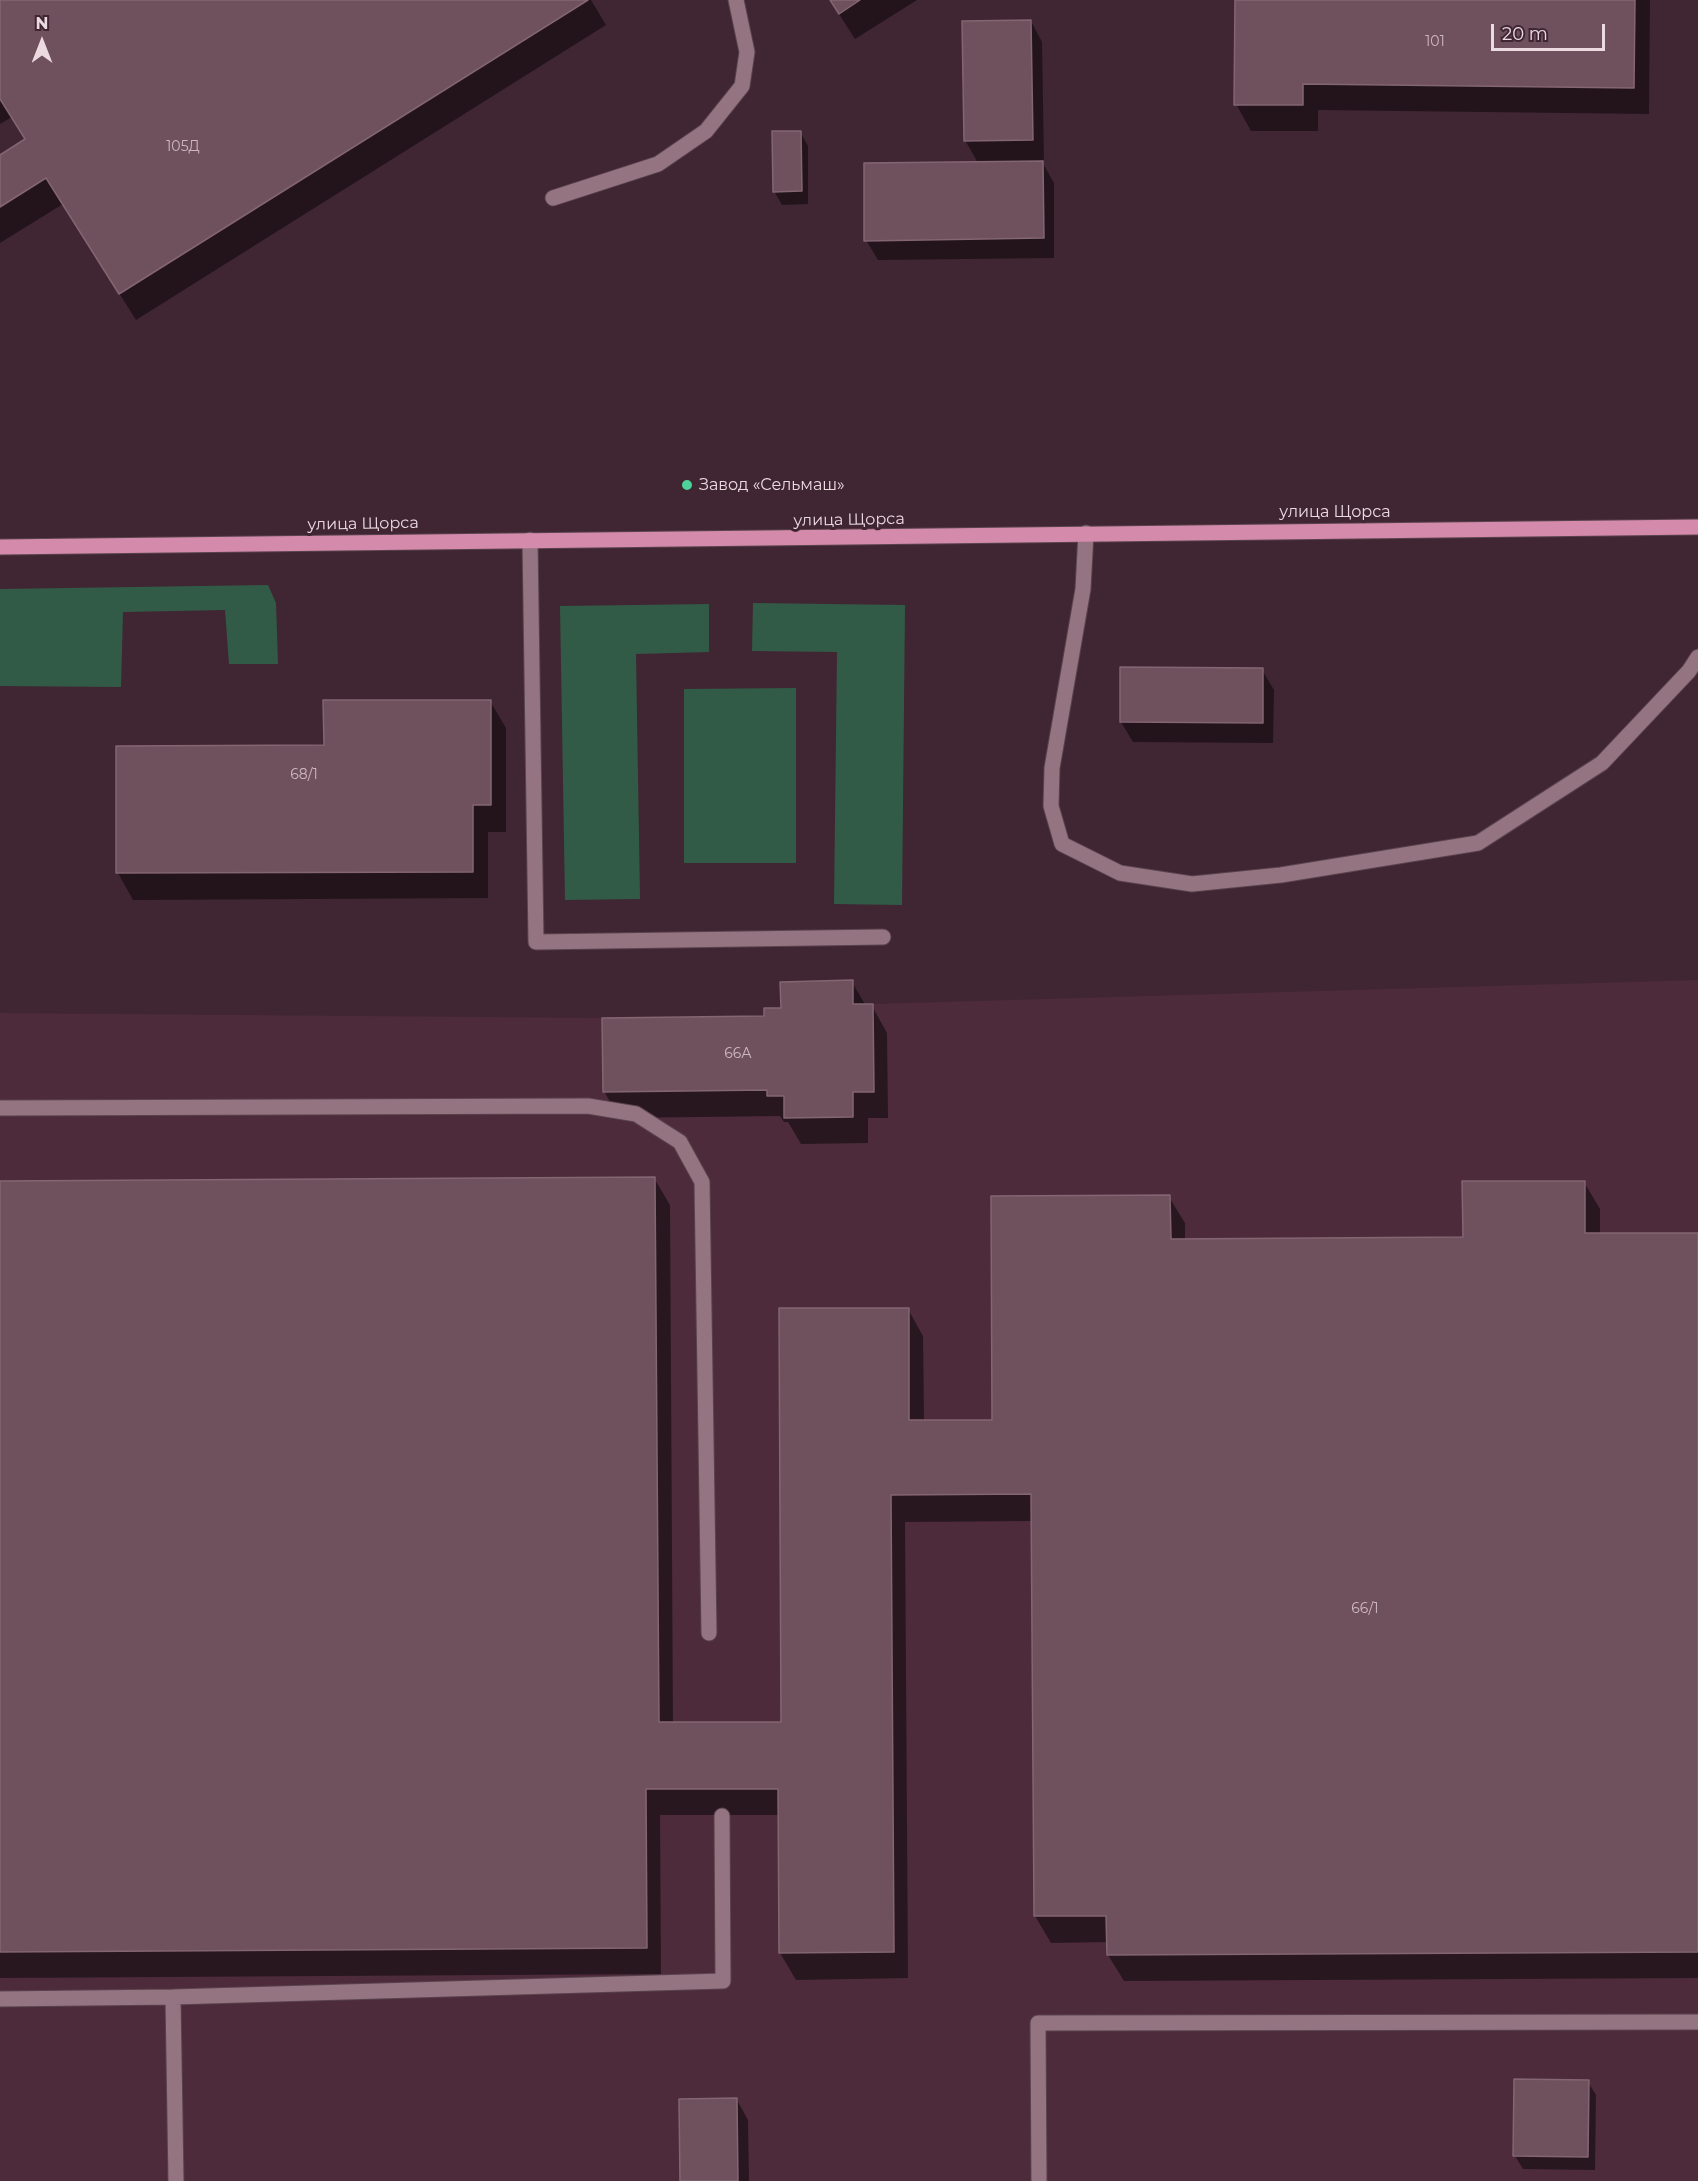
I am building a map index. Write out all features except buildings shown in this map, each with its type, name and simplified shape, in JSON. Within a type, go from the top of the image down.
[{"type":"main road","name":"улица Щорса","points":[[0,547],[844,538],[1086,532],[1698,527]]},
{"type":"lane","points":[[553,198],[658,164],[706,131],[742,86],[747,52],[736,0]]},
{"type":"lane","points":[[1086,532],[1083,588],[1052,768],[1051,806],[1062,844],[1120,873],[1192,884],[1281,875],[1479,843],[1602,763],[1689,671],[1698,657]]},
{"type":"lane","points":[[530,540],[536,942],[883,937]]},
{"type":"lane","points":[[0,1108],[588,1106],[636,1114],[680,1142],[702,1182],[708,1633]]},
{"type":"lane","points":[[0,1999],[173,1997],[723,1981],[722,1816]]},
{"type":"lane","points":[[173,1997],[176,2181]]},
{"type":"lane","points":[[1040,2181],[1038,2023],[1698,2022]]},
{"type":"shaded area","points":[[1698,980],[1698,2181],[0,2181],[0,1013],[602,1018],[603,1092],[767,1090],[767,1096],[784,1096],[784,1118],[853,1117],[853,1092],[874,1092],[873,1004]]},
{"type":"green space","points":[[268,585],[276,603],[278,664],[229,664],[225,610],[123,612],[121,687],[0,686],[0,589]]},
{"type":"green space","points":[[753,603],[905,605],[902,905],[834,904],[837,652],[752,651]]},
{"type":"green space","points":[[709,604],[709,652],[636,654],[640,899],[565,900],[560,606]]},
{"type":"green space","points":[[796,688],[796,863],[684,863],[684,689]]},
{"type":"place","name":"Завод «Сельмаш»","points":[[687,485]]}]
